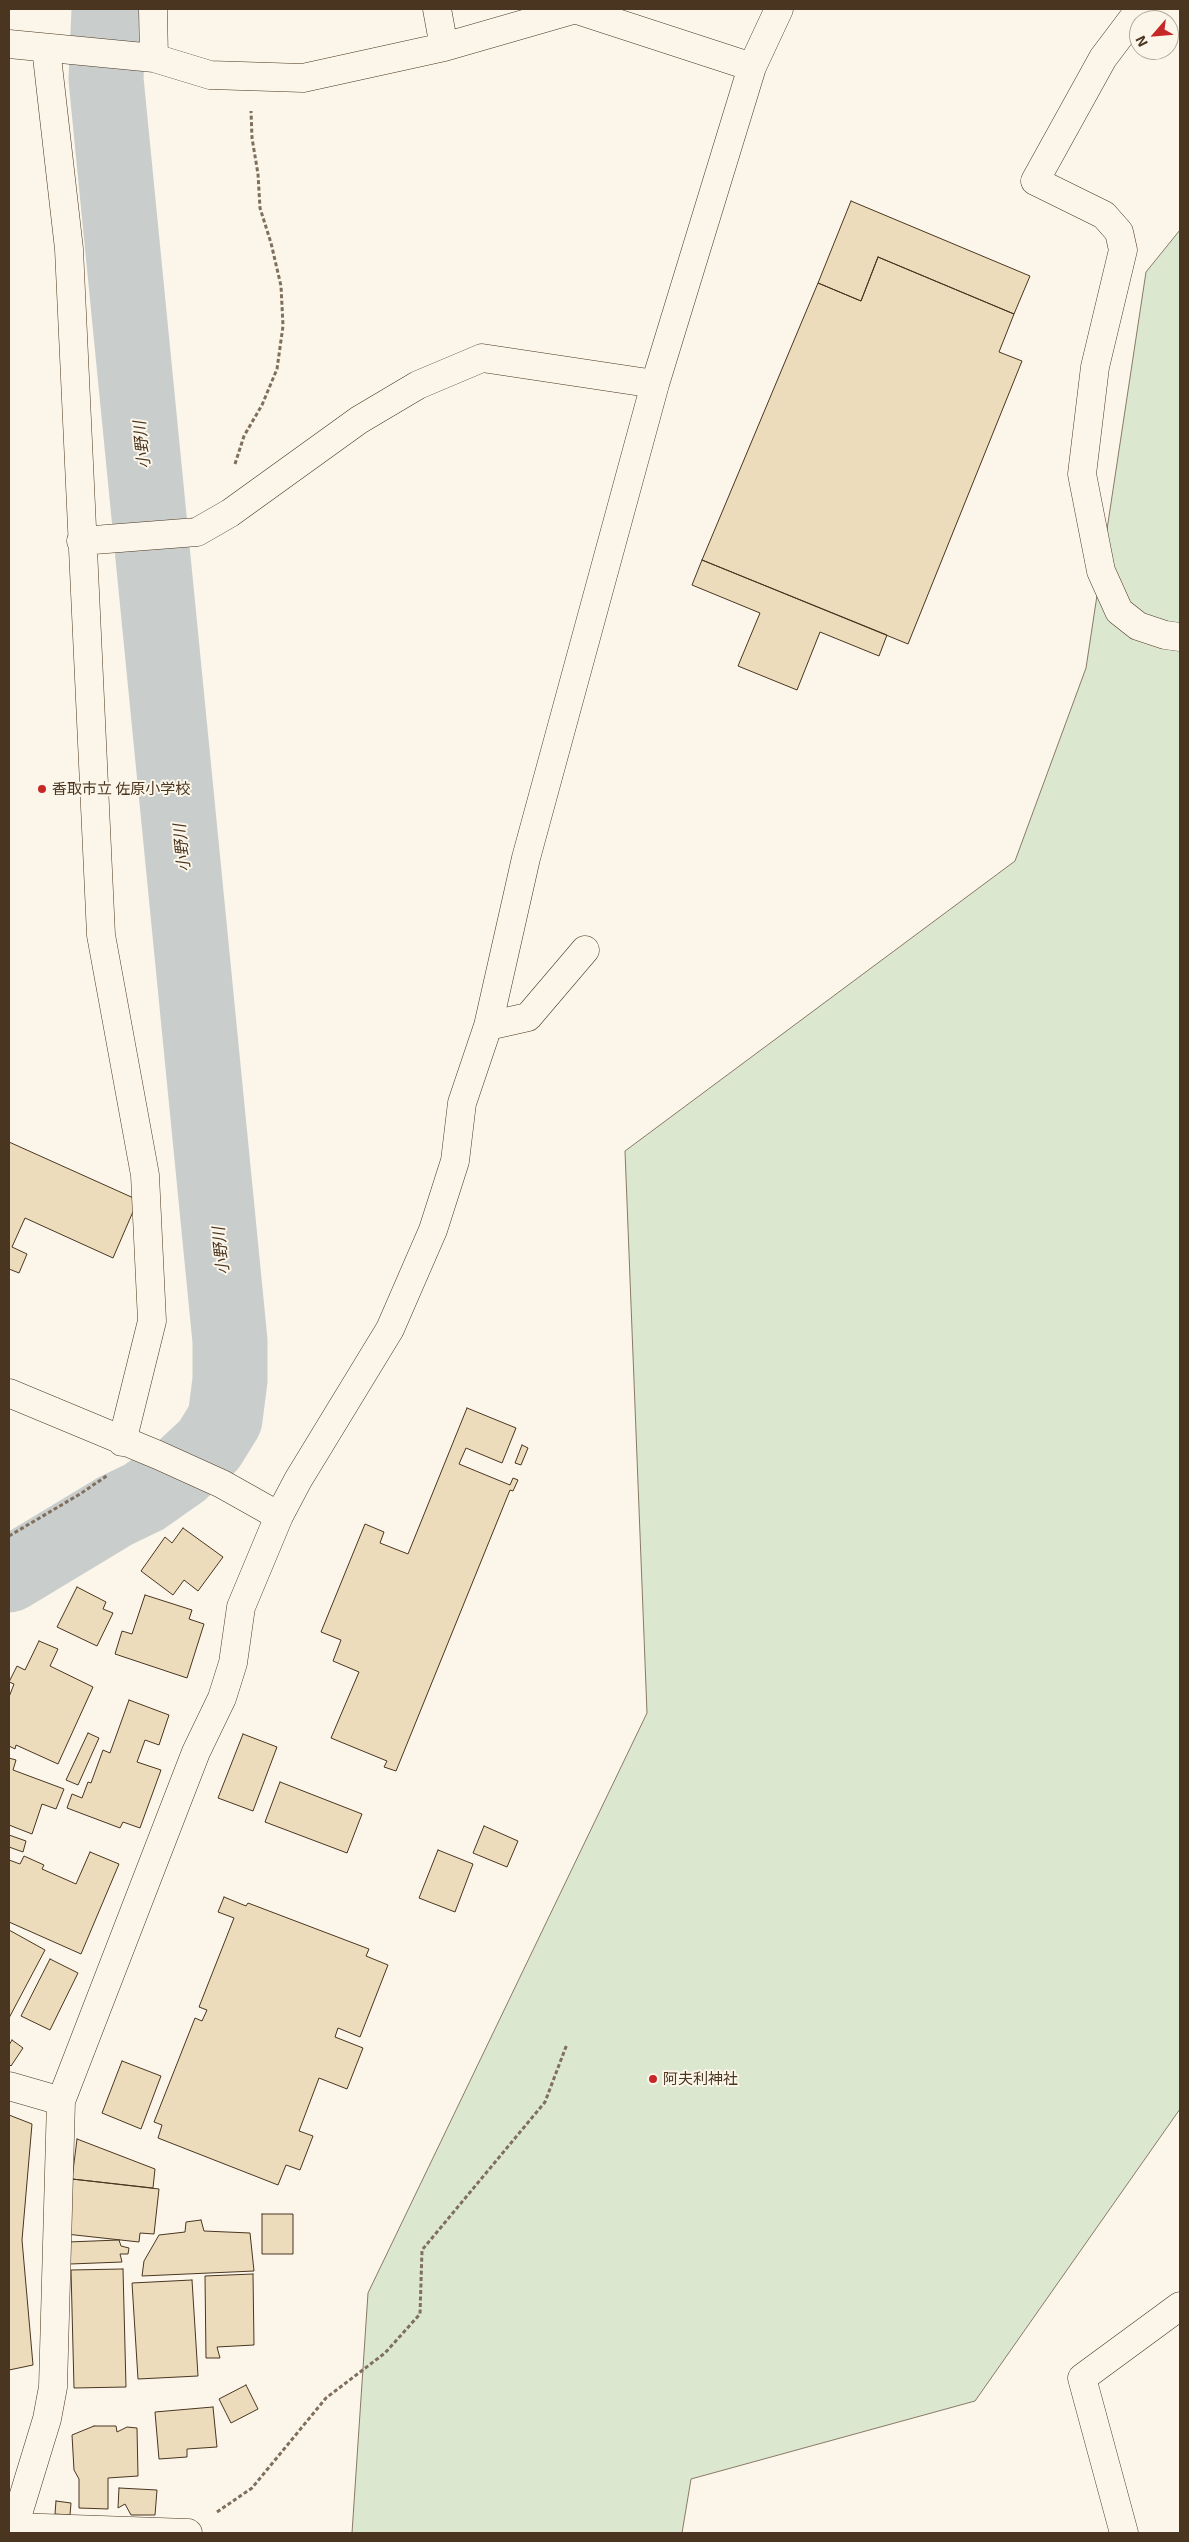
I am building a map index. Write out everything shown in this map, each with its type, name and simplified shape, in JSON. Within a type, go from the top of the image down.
[{"type":"street","points":[[153,9],[154,58]]},
{"type":"street","points":[[437,9],[444,47]]},
{"type":"street","points":[[9,44],[154,58],[210,75],[302,78],[444,47],[574,9],[752,67]]},
{"type":"street","points":[[188,2533],[12,2530],[47,2419],[53,2388],[61,2101],[196,1752],[222,1698],[234,1663],[241,1607],[279,1516],[298,1480],[390,1329],[433,1230],[455,1161],[462,1103],[488,1026],[526,858],[655,384],[752,67],[779,9]]},
{"type":"street","points":[[1140,9],[1103,58],[1034,181],[1104,215],[1119,232],[1123,250],[1094,367],[1082,474],[1101,571],[1120,611],[1138,626],[1165,635],[1180,637]]},
{"type":"street","points":[[46,48],[69,249],[81,541],[101,935],[145,1174],[152,1321],[141,1449]]},
{"type":"street","points":[[81,541],[197,532],[230,514],[359,420],[418,385],[482,358],[533,364],[655,384]]},
{"type":"street","points":[[488,1026],[528,1017],[585,950]]},
{"type":"street","points":[[9,1393],[222,1484],[279,1516]]},
{"type":"street","points":[[9,2086],[61,2101]]},
{"type":"street","points":[[1124,2533],[1082,2378],[1180,2306]]},
{"type":"path","points":[[230,514],[232,474],[244,436],[262,405],[277,369],[283,326],[281,286],[272,243],[260,208],[258,174],[252,138],[251,76]]},
{"type":"path","points":[[9,1536],[80,1494],[141,1449]]},
{"type":"path","points":[[188,2533],[252,2488],[326,2398],[385,2353],[420,2314],[422,2250],[545,2102],[567,2044]]},
{"type":"green space","points":[[1180,230],[1180,2109],[975,2401],[691,2479],[682,2533],[352,2533],[368,2293],[647,1713],[625,1151],[1015,861],[1086,668],[1146,272]]},
{"type":"shaded area","points":[[143,1464],[194,1494],[9,1601],[9,1550]]},
{"type":"building","points":[[851,201],[1030,276],[1014,314],[878,257],[861,301],[818,283]]},
{"type":"building","points":[[878,257],[1014,314],[999,352],[1022,361],[908,644],[702,560],[818,283],[861,301]]},
{"type":"building","points":[[702,560],[887,635],[879,656],[820,632],[797,690],[738,666],[760,613],[692,585]]},
{"type":"building","points":[[9,1142],[138,1200],[113,1258],[25,1218],[12,1247],[27,1254],[19,1273],[9,1269]]},
{"type":"building","points":[[467,1408],[516,1428],[502,1463],[466,1448],[459,1464],[510,1485],[513,1478],[518,1480],[513,1491],[510,1490],[396,1771],[384,1767],[387,1761],[331,1738],[359,1672],[333,1661],[341,1640],[321,1632],[365,1524],[384,1532],[380,1543],[408,1554]]},
{"type":"building","points":[[522,1445],[528,1448],[521,1465],[515,1463]]},
{"type":"building","points":[[183,1528],[223,1557],[198,1591],[184,1580],[173,1595],[141,1571],[165,1537],[172,1543]]},
{"type":"building","points":[[77,1587],[106,1602],[103,1609],[113,1613],[97,1646],[57,1627]]},
{"type":"building","points":[[145,1595],[192,1610],[189,1619],[204,1624],[187,1678],[115,1654],[122,1631],[132,1634]]},
{"type":"building","points":[[39,1641],[58,1649],[50,1666],[93,1687],[58,1764],[16,1745],[15,1749],[9,1746],[9,1697],[14,1684],[9,1682],[17,1666],[25,1670]]},
{"type":"building","points":[[129,1700],[169,1715],[159,1745],[145,1740],[137,1762],[161,1770],[140,1828],[123,1822],[120,1828],[67,1808],[72,1794],[82,1798],[88,1782],[91,1783],[103,1750],[110,1753]]},
{"type":"building","points":[[88,1733],[99,1738],[78,1785],[66,1780]]},
{"type":"building","points":[[243,1734],[277,1747],[253,1811],[218,1798]]},
{"type":"building","points":[[9,1758],[16,1760],[13,1770],[64,1789],[56,1809],[42,1804],[32,1834],[9,1825]]},
{"type":"building","points":[[280,1782],[362,1814],[347,1853],[265,1822]]},
{"type":"building","points":[[484,1826],[518,1841],[507,1867],[473,1853]]},
{"type":"building","points":[[9,1835],[26,1841],[23,1852],[9,1847]]},
{"type":"building","points":[[438,1850],[473,1864],[455,1912],[419,1898]]},
{"type":"building","points":[[90,1852],[119,1864],[81,1954],[9,1922],[9,1860],[20,1864],[24,1856],[44,1865],[42,1869],[76,1884]]},
{"type":"building","points":[[224,1897],[246,1906],[248,1903],[369,1949],[366,1956],[388,1965],[360,2037],[338,2028],[335,2037],[363,2048],[347,2089],[319,2078],[299,2131],[313,2136],[300,2170],[286,2165],[278,2185],[158,2138],[162,2125],[154,2122],[195,2018],[202,2021],[207,2010],[199,2007],[234,1918],[218,1912]]},
{"type":"building","points":[[9,1930],[45,1950],[9,2018]]},
{"type":"building","points":[[50,1959],[78,1973],[50,2030],[21,2016]]},
{"type":"building","points":[[12,2040],[23,2048],[11,2066],[9,2064],[9,2045]]},
{"type":"building","points":[[122,2061],[161,2076],[141,2129],[102,2113]]},
{"type":"building","points":[[9,2115],[32,2124],[22,2240],[33,2365],[9,2370]]},
{"type":"building","points":[[77,2139],[155,2169],[153,2188],[72,2179]]},
{"type":"building","points":[[72,2179],[159,2189],[154,2234],[140,2233],[139,2242],[66,2234]]},
{"type":"building","points":[[262,2214],[293,2214],[293,2254],[262,2254]]},
{"type":"building","points":[[201,2220],[204,2231],[250,2233],[254,2271],[142,2276],[144,2261],[159,2235],[185,2232],[186,2222]]},
{"type":"building","points":[[119,2240],[121,2246],[129,2248],[128,2254],[120,2254],[122,2262],[70,2264],[68,2242]]},
{"type":"building","points":[[123,2269],[126,2387],[74,2388],[71,2270]]},
{"type":"building","points":[[253,2274],[254,2345],[217,2347],[220,2358],[206,2358],[205,2276]]},
{"type":"building","points":[[192,2280],[198,2376],[138,2379],[132,2283]]},
{"type":"building","points":[[246,2385],[258,2409],[231,2423],[219,2399]]},
{"type":"building","points":[[213,2407],[217,2447],[187,2449],[187,2457],[159,2459],[155,2412]]},
{"type":"building","points":[[94,2426],[116,2426],[117,2432],[127,2427],[137,2428],[138,2476],[108,2478],[108,2509],[79,2508],[79,2479],[74,2470],[72,2435]]},
{"type":"building","points":[[119,2488],[157,2490],[155,2515],[131,2515],[125,2504],[118,2508]]},
{"type":"building","points":[[56,2501],[71,2503],[70,2515],[55,2514]]},
{"type":"waterway","name":"小野川","points":[[9,1575],[115,1511],[144,1497],[181,1471],[209,1445],[225,1419],[230,1380],[230,1341],[106,79],[109,9]]},
{"type":"place","name":"香取市立 佐原小学校","points":[[42,789]]},
{"type":"place","name":"阿夫利神社","points":[[653,2079]]}]
